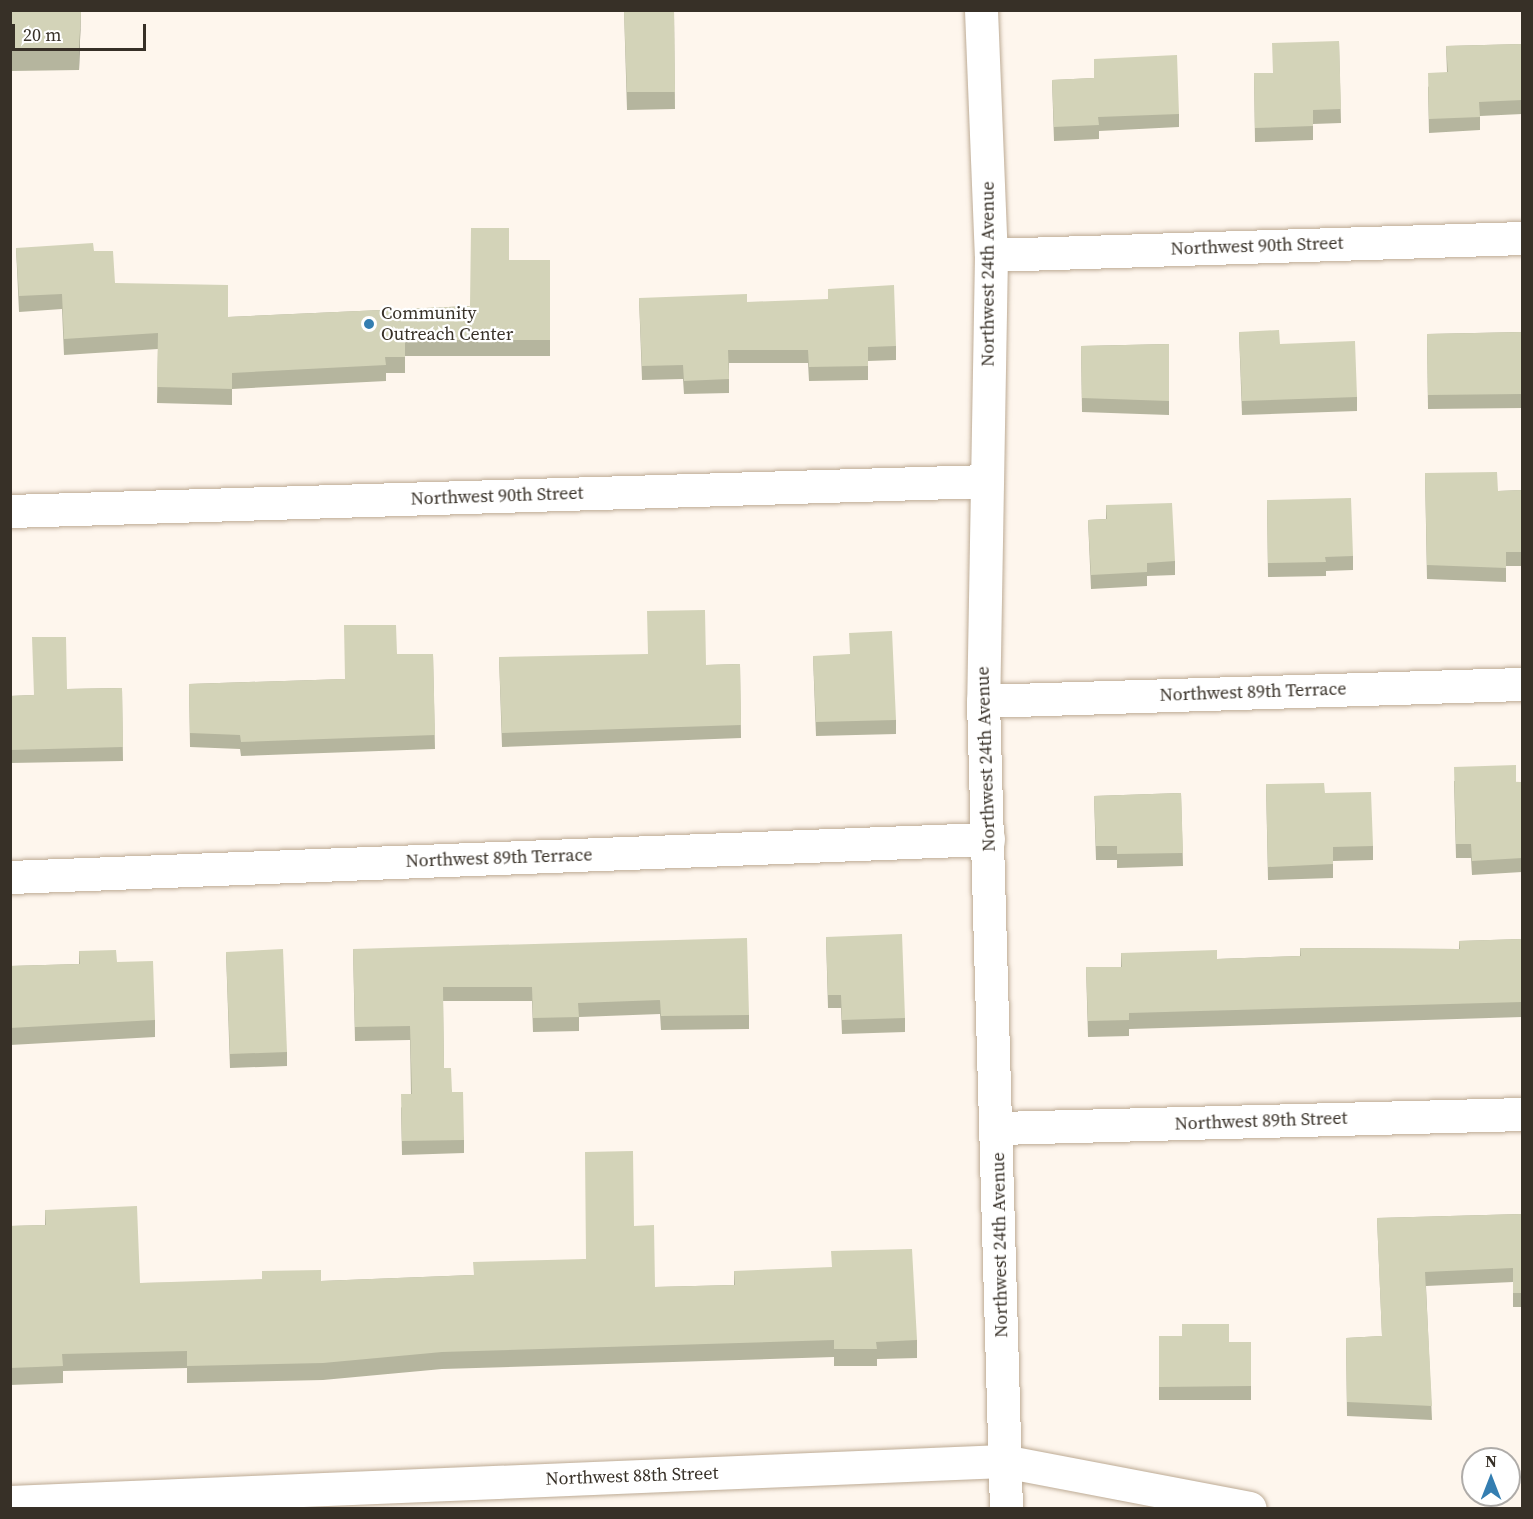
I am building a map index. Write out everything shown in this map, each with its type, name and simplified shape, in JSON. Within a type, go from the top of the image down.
[{"type":"street","name":"Northwest 24th Avenue","points":[[981,10],[991,255],[984,481],[983,701],[999,1128],[1003,1461],[1006,1509]]},
{"type":"street","name":"Northwest 90th Street","points":[[991,255],[1522,238]]},
{"type":"street","name":"Northwest 90th Street","points":[[10,511],[984,481]]},
{"type":"street","name":"Northwest 89th Terrace","points":[[983,701],[1522,684]]},
{"type":"street","name":"Northwest 89th Terrace","points":[[10,877],[988,839]]},
{"type":"street","name":"Northwest 89th Street","points":[[999,1128],[1522,1114]]},
{"type":"street","name":"Northwest 88th Street","points":[[10,1502],[1003,1461],[1250,1509]]},
{"type":"building","points":[[10,10],[81,10],[79,50],[11,50]]},
{"type":"building","points":[[624,10],[674,10],[675,92],[627,92]]},
{"type":"building","points":[[1339,41],[1341,109],[1313,110],[1313,126],[1255,128],[1254,73],[1273,73],[1272,43]]},
{"type":"building","points":[[1522,44],[1522,100],[1479,102],[1480,117],[1429,119],[1428,73],[1448,72],[1446,46]]},
{"type":"building","points":[[1177,55],[1179,114],[1098,117],[1099,125],[1054,127],[1052,80],[1094,78],[1094,59]]},
{"type":"building","points":[[471,228],[509,228],[509,260],[550,260],[550,340],[405,340],[405,357],[385,357],[386,365],[232,373],[232,389],[157,387],[158,333],[64,339],[62,294],[19,296],[16,248],[93,243],[94,251],[113,251],[115,283],[228,285],[228,317],[470,306]]},
{"type":"building","points":[[894,285],[896,346],[868,347],[868,366],[809,367],[808,350],[728,350],[729,379],[684,381],[683,365],[642,366],[639,298],[747,294],[747,302],[828,299],[828,289]]},
{"type":"building","points":[[1279,330],[1280,344],[1355,341],[1357,397],[1242,401],[1239,332]]},
{"type":"building","points":[[1522,332],[1522,394],[1428,395],[1427,334]]},
{"type":"building","points":[[1169,344],[1169,401],[1082,398],[1081,346]]},
{"type":"building","points":[[1497,472],[1498,491],[1522,490],[1522,552],[1506,552],[1506,568],[1427,565],[1425,473]]},
{"type":"building","points":[[1351,498],[1353,556],[1325,557],[1326,562],[1268,563],[1267,500]]},
{"type":"building","points":[[1172,503],[1175,561],[1147,563],[1147,572],[1091,575],[1088,520],[1107,519],[1106,505]]},
{"type":"building","points":[[705,610],[706,665],[740,664],[741,725],[502,733],[499,657],[648,654],[647,611]]},
{"type":"building","points":[[344,625],[396,625],[397,654],[433,654],[435,735],[241,742],[240,735],[190,733],[189,684],[345,679]]},
{"type":"building","points":[[892,631],[896,720],[816,722],[813,656],[850,654],[849,633]]},
{"type":"building","points":[[32,637],[66,637],[67,689],[122,688],[123,747],[10,750],[10,696],[34,695]]},
{"type":"building","points":[[1516,765],[1516,782],[1522,782],[1522,858],[1472,861],[1471,844],[1456,844],[1454,767]]},
{"type":"building","points":[[1324,783],[1325,793],[1371,792],[1373,846],[1333,847],[1333,864],[1268,867],[1266,784]]},
{"type":"building","points":[[1181,793],[1183,853],[1117,854],[1117,846],[1096,846],[1094,796]]},
{"type":"building","points":[[902,934],[905,1018],[842,1020],[841,995],[828,995],[826,937]]},
{"type":"building","points":[[747,938],[749,1015],[661,1016],[660,1000],[578,1003],[579,1017],[533,1018],[532,987],[443,987],[444,1068],[451,1068],[452,1092],[463,1092],[464,1140],[402,1141],[401,1094],[412,1094],[410,1026],[355,1027],[353,949]]},
{"type":"building","points":[[1522,939],[1522,1002],[1129,1013],[1129,1020],[1088,1021],[1086,967],[1122,967],[1121,953],[1217,950],[1217,959],[1301,956],[1300,948],[1460,949],[1459,941]]},
{"type":"building","points":[[283,949],[287,1052],[230,1054],[226,952]]},
{"type":"building","points":[[116,950],[117,962],[153,961],[155,1020],[10,1028],[10,966],[80,964],[79,951]]},
{"type":"building","points":[[633,1151],[634,1226],[654,1225],[655,1287],[735,1285],[734,1271],[832,1267],[831,1251],[912,1249],[917,1340],[876,1342],[877,1349],[834,1349],[834,1340],[442,1352],[323,1363],[187,1366],[187,1351],[62,1354],[63,1366],[10,1368],[10,1226],[46,1225],[45,1210],[137,1206],[140,1283],[262,1279],[262,1271],[321,1270],[321,1281],[474,1275],[473,1262],[586,1259],[585,1152]]},
{"type":"building","points":[[1522,1214],[1522,1293],[1513,1293],[1513,1268],[1425,1272],[1432,1406],[1347,1402],[1346,1338],[1382,1336],[1377,1218]]},
{"type":"building","points":[[1182,1324],[1229,1324],[1229,1342],[1251,1342],[1251,1386],[1159,1387],[1159,1336],[1182,1336]]},
{"type":"place","name":"Community Outreach Center","points":[[369,324]]}]
